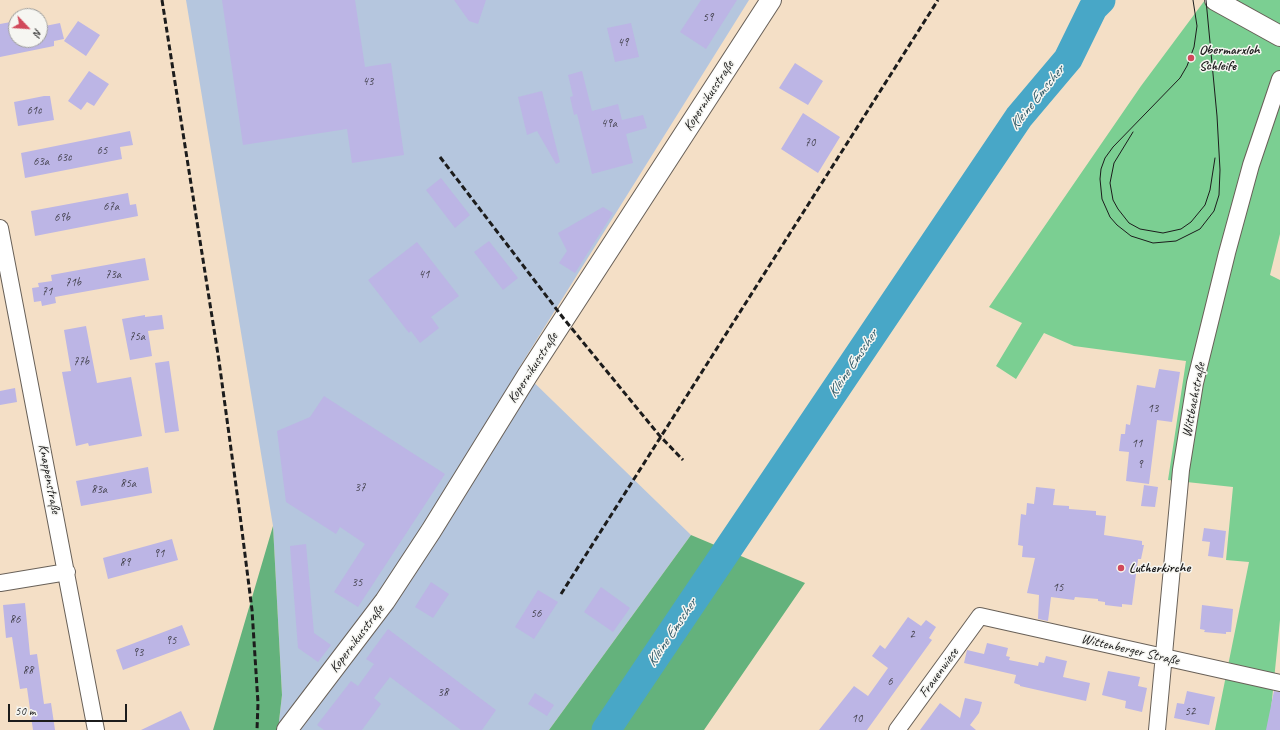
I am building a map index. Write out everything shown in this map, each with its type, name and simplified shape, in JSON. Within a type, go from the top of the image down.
[{"type":"street","name":"Kopernikusstraße","points":[[287,730],[385,602],[527,376],[771,0]]},
{"type":"street","points":[[1214,0],[1280,36]]},
{"type":"street","points":[[1240,0],[1280,32]]},
{"type":"street","name":"Wittbachstraße","points":[[1157,730],[1181,470],[1195,384],[1227,253],[1251,166],[1280,79]]},
{"type":"street","name":"Knappenstraße","points":[[0,228],[96,730]]},
{"type":"street","points":[[0,583],[67,572]]},
{"type":"street","name":"Wittenberger Straße","points":[[980,616],[1280,683]]},
{"type":"street","name":"Frauenwiese","points":[[897,730],[980,616]]},
{"type":"shaded area","points":[[186,0],[749,0],[519,368],[691,535],[549,730],[278,730],[282,695],[273,526]]},
{"type":"green space","points":[[1205,0],[1280,0],[1280,234],[1270,275],[1280,280],[1280,620],[1269,730],[1215,730],[1249,562],[1226,560],[1233,487],[1168,480],[1186,361],[1074,346],[1044,333],[1016,379],[996,366],[1022,323],[989,307],[1141,86]]},
{"type":"green space","points":[[273,526],[282,695],[278,730],[213,730]]},
{"type":"green space","points":[[691,535],[805,583],[704,730],[549,730]]},
{"type":"building","points":[[222,0],[355,0],[365,67],[391,63],[404,155],[352,163],[347,129],[243,145]]},
{"type":"building","points":[[454,0],[486,0],[478,24],[469,21]]},
{"type":"building","points":[[701,0],[737,0],[706,49],[680,32]]},
{"type":"building","points":[[78,21],[100,35],[86,56],[64,41]]},
{"type":"building","points":[[8,22],[8,48],[44,48],[0,57],[0,24]]},
{"type":"building","points":[[60,23],[64,39],[54,41],[54,46],[48,47],[48,25]]},
{"type":"building","points":[[631,23],[639,57],[615,62],[607,28]]},
{"type":"building","points":[[795,63],[823,81],[808,105],[779,88]]},
{"type":"building","points":[[89,71],[109,84],[94,106],[87,102],[81,110],[68,101]]},
{"type":"building","points":[[582,71],[592,111],[618,104],[622,120],[643,115],[647,128],[626,134],[633,163],[592,174],[577,114],[574,115],[570,97],[573,96],[568,75]]},
{"type":"building","points":[[542,91],[560,162],[556,164],[537,131],[527,135],[518,97]]},
{"type":"building","points":[[50,96],[54,120],[18,126],[14,102]]},
{"type":"building","points":[[803,113],[840,137],[818,173],[781,149]]},
{"type":"building","points":[[130,131],[133,145],[120,147],[122,159],[25,178],[21,153]]},
{"type":"building","points":[[441,178],[470,215],[455,228],[426,190]]},
{"type":"building","points":[[128,193],[130,205],[136,204],[138,216],[35,236],[31,211]]},
{"type":"building","points":[[603,207],[613,213],[575,273],[559,263],[567,251],[558,233]]},
{"type":"building","points":[[489,241],[518,278],[503,290],[474,252]]},
{"type":"building","points":[[417,242],[459,296],[431,317],[439,328],[420,343],[411,331],[409,333],[368,280]]},
{"type":"building","points":[[145,258],[149,280],[55,297],[56,303],[42,306],[41,301],[34,302],[32,288],[39,287],[38,283],[52,281],[51,275]]},
{"type":"building","points":[[145,315],[145,317],[162,315],[164,329],[148,331],[152,356],[130,360],[122,319]]},
{"type":"building","points":[[86,326],[97,383],[131,377],[142,436],[89,446],[88,443],[76,446],[62,372],[71,371],[64,330]]},
{"type":"building","points":[[169,361],[179,431],[165,433],[155,363]]},
{"type":"building","points":[[1159,369],[1180,372],[1172,422],[1157,420],[1149,484],[1126,481],[1129,452],[1119,451],[1121,434],[1125,434],[1126,424],[1130,425],[1137,385],[1155,388]]},
{"type":"building","points":[[15,388],[17,402],[0,405],[0,391]]},
{"type":"building","points":[[324,396],[445,474],[358,607],[334,592],[365,544],[340,527],[336,534],[286,502],[277,431],[310,417]]},
{"type":"building","points":[[148,467],[152,493],[81,506],[76,481]]},
{"type":"building","points":[[1144,485],[1158,487],[1155,507],[1141,506]]},
{"type":"building","points":[[1036,487],[1055,489],[1053,505],[1069,506],[1069,509],[1096,511],[1096,515],[1106,516],[1104,535],[1142,541],[1142,545],[1144,545],[1141,559],[1138,559],[1132,605],[1122,604],[1122,607],[1105,605],[1105,602],[1098,601],[1098,599],[1075,597],[1074,600],[1051,597],[1048,621],[1038,619],[1039,595],[1027,593],[1035,558],[1022,557],[1023,546],[1018,545],[1021,514],[1026,515],[1027,503],[1034,504]]},
{"type":"building","points":[[1204,528],[1226,531],[1223,558],[1208,556],[1210,542],[1202,541]]},
{"type":"building","points":[[172,539],[178,560],[108,579],[103,558]]},
{"type":"building","points":[[306,544],[314,633],[331,645],[318,662],[298,648],[290,546]]},
{"type":"building","points":[[431,582],[449,594],[433,618],[415,607]]},
{"type":"building","points":[[601,587],[630,608],[613,632],[584,612]]},
{"type":"building","points":[[538,590],[558,602],[534,639],[515,627]]},
{"type":"building","points":[[25,603],[30,655],[37,654],[44,704],[51,703],[55,730],[33,730],[27,688],[20,689],[12,637],[6,638],[3,605]]},
{"type":"building","points":[[1202,605],[1233,609],[1231,632],[1226,632],[1226,634],[1204,632],[1205,630],[1200,629]]},
{"type":"building","points":[[908,617],[921,626],[926,620],[936,627],[929,638],[932,640],[867,730],[819,730],[854,686],[868,696],[888,668],[872,656],[880,645],[885,649]]},
{"type":"building","points":[[182,625],[190,645],[123,670],[116,650]]},
{"type":"building","points":[[388,629],[496,710],[482,730],[461,730],[390,677],[374,698],[381,704],[362,730],[324,730],[317,725],[351,681],[358,686],[374,664],[366,659]]},
{"type":"building","points":[[987,643],[1008,648],[1006,656],[1010,657],[1009,660],[1038,666],[1039,662],[1044,663],[1046,656],[1067,661],[1063,677],[1090,683],[1086,701],[1020,686],[1014,683],[1016,675],[964,663],[967,650],[984,654]]},
{"type":"building","points":[[1108,671],[1140,677],[1138,686],[1147,688],[1142,712],[1125,708],[1126,701],[1102,695]]},
{"type":"building","points":[[1187,691],[1215,697],[1209,725],[1174,718],[1177,703],[1184,704]]},
{"type":"building","points":[[1274,691],[1280,692],[1280,730],[1266,730]]},
{"type":"building","points":[[535,693],[554,705],[547,716],[528,704]]},
{"type":"building","points":[[965,698],[982,702],[979,713],[970,725],[976,730],[920,730],[940,703],[960,718]]},
{"type":"building","points":[[181,711],[190,730],[141,730]]},
{"type":"waterway","name":"Kleine Emscher","points":[[606,730],[1019,117],[1068,59],[1093,8],[1101,0]]},
{"type":"tram line","points":[[1193,0],[1197,26],[1194,47],[1187,66],[1180,78],[1113,147],[1105,158],[1101,169],[1100,179],[1102,199],[1110,217],[1117,225],[1131,236],[1153,243],[1176,241],[1200,229],[1214,211],[1219,195],[1220,170],[1217,116],[1206,0]]},
{"type":"tram line","points":[[1133,132],[1114,163],[1110,183],[1113,200],[1118,209],[1129,223],[1140,229],[1163,233],[1181,229],[1191,222],[1205,205],[1210,190],[1215,158]]},
{"type":"railway","points":[[162,0],[219,361],[240,515],[252,610],[258,703],[257,730]]},
{"type":"railway","points":[[561,594],[938,0]]},
{"type":"railway","points":[[440,157],[564,319],[659,435],[683,460]]},
{"type":"place","name":"Obermarxloh Schleife","points":[[1191,58]]},
{"type":"place","name":"Lutherkirche","points":[[1121,568]]}]
